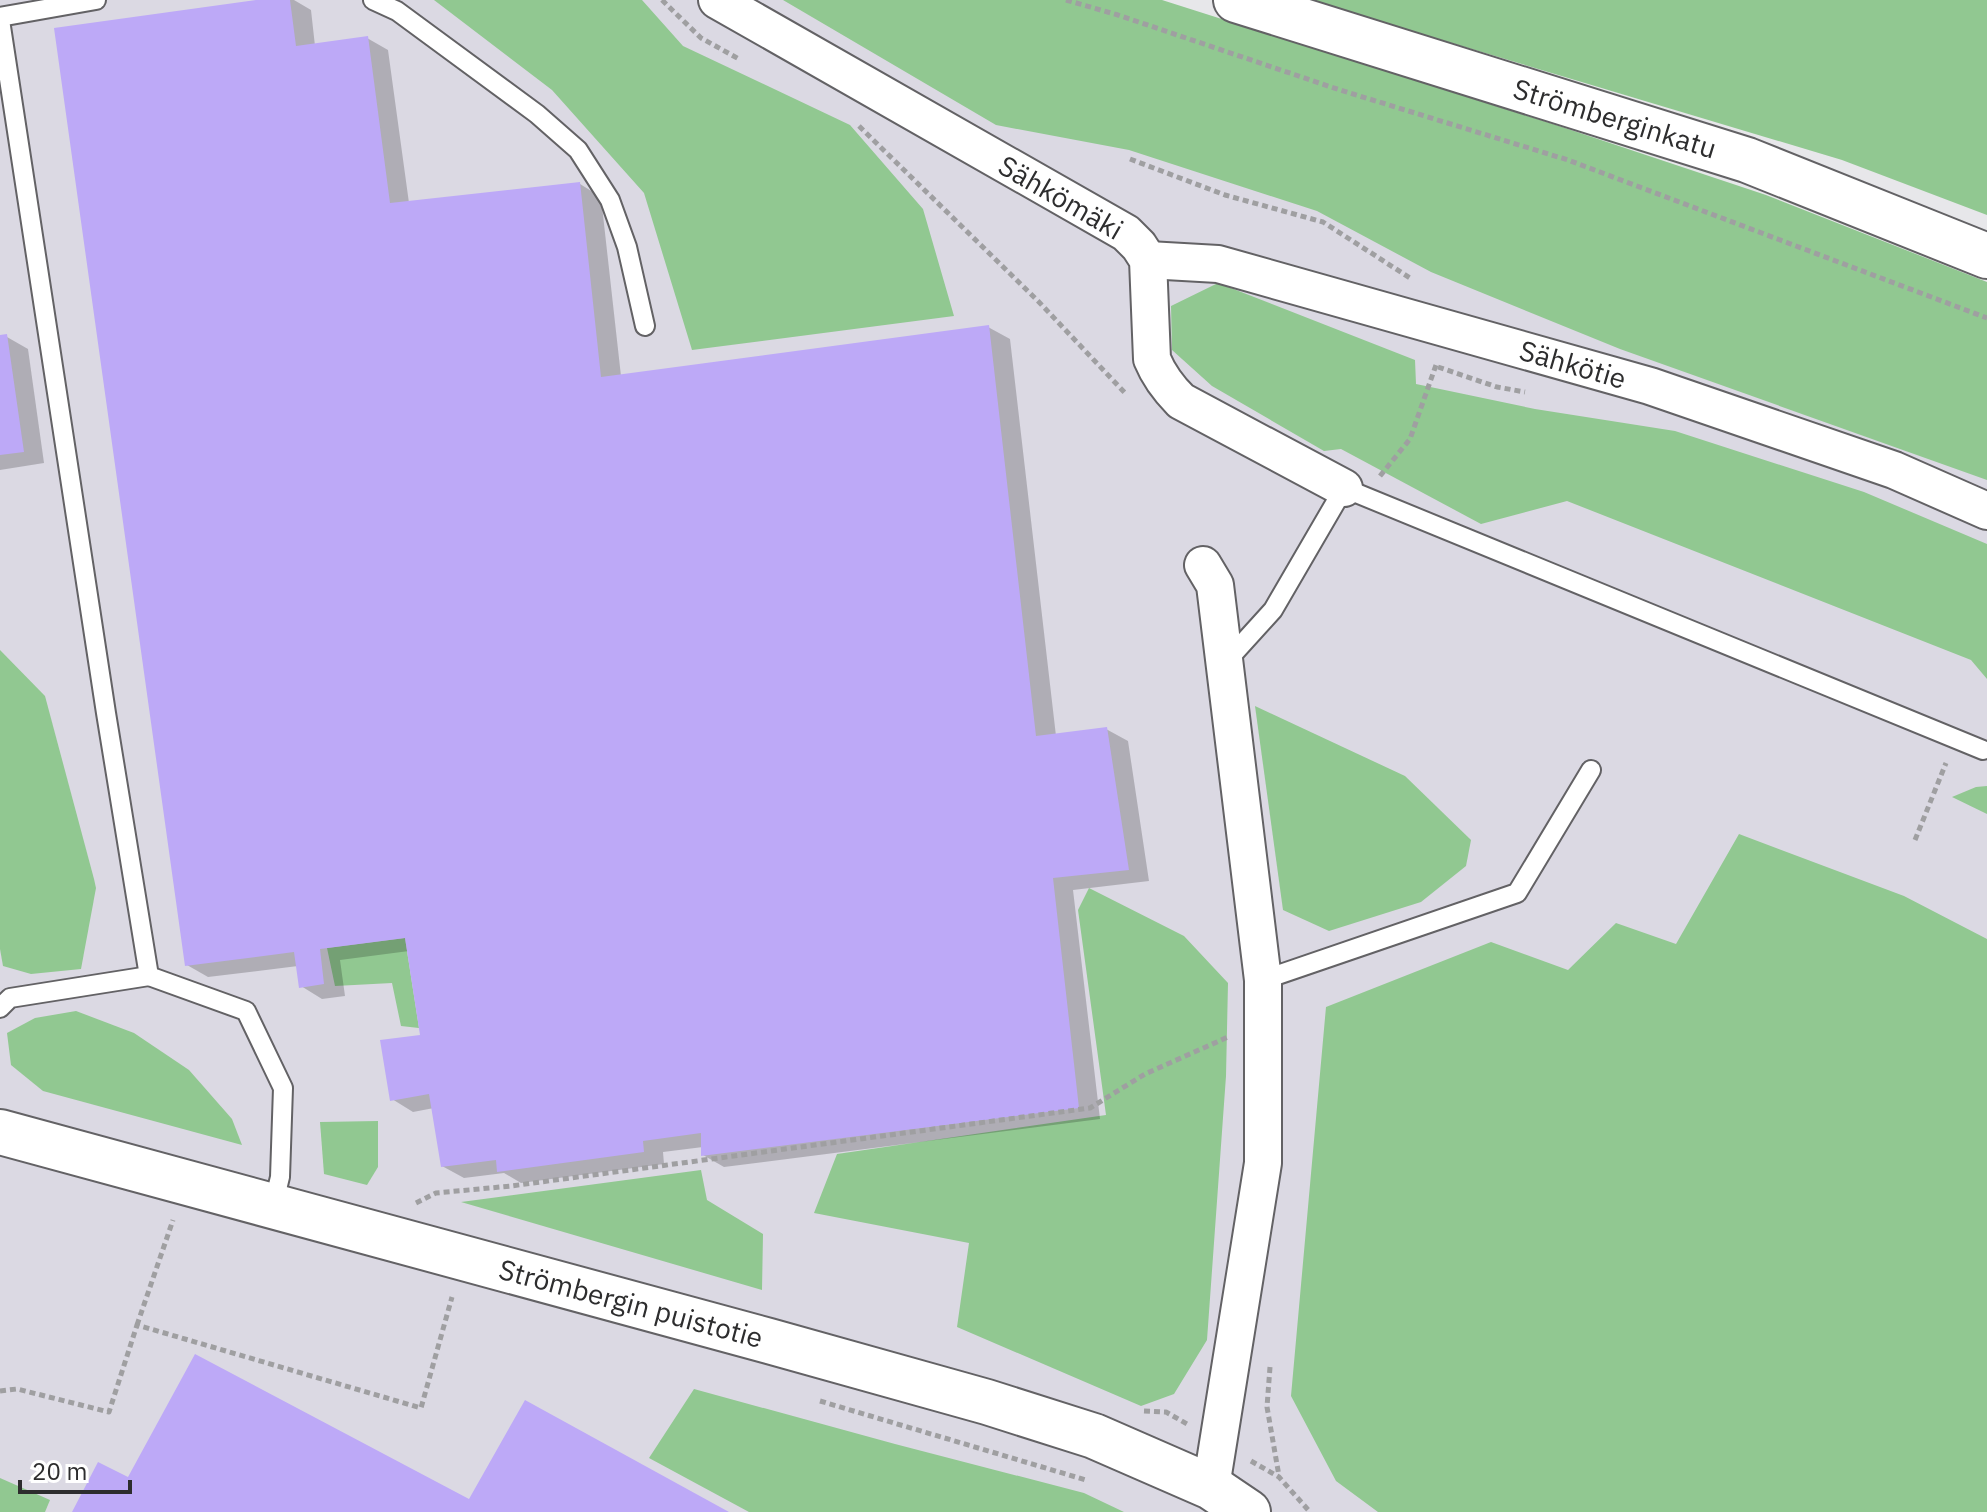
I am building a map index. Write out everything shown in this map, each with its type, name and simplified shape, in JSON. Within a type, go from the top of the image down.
[{"type":"street","name":"Sähkömäki","points":[[717,0],[1126,233],[1148,260],[1152,359],[1168,388],[1181,401],[1344,488]]},
{"type":"street","name":"Strömberginkatu","points":[[1236,0],[1747,160],[1987,256]]},
{"type":"street","name":"Sähkötie","points":[[1148,260],[1218,264],[1650,386],[1894,470],[1987,511]]},
{"type":"street","points":[[1203,565],[1215,585],[1263,980],[1263,1163],[1211,1487]]},
{"type":"street","name":"Strömbergin puistotie","points":[[0,1132],[987,1402],[1094,1436],[1211,1487],[1248,1512]]},
{"type":"lane","points":[[96,0],[0,18],[149,976]]},
{"type":"lane","points":[[373,0],[397,11],[537,114],[578,150],[610,200],[627,247],[645,326]]},
{"type":"lane","points":[[1224,664],[1273,610],[1344,488],[1983,750]]},
{"type":"lane","points":[[1263,980],[1517,893],[1591,770]]},
{"type":"lane","points":[[0,1008],[10,998],[149,976],[246,1011],[283,1088],[280,1177],[273,1206]]},
{"type":"path","points":[[662,0],[701,38],[742,60]]},
{"type":"path","points":[[1066,0],[1340,90],[1568,160],[1987,318]]},
{"type":"path","points":[[851,117],[1038,301],[1134,402]]},
{"type":"path","points":[[1915,840],[1957,739]]},
{"type":"path","points":[[414,1205],[436,1193],[511,1186],[1090,1108],[1145,1074],[1235,1033],[1262,1030]]},
{"type":"path","points":[[0,1391],[17,1389],[109,1412],[175,1214]]},
{"type":"path","points":[[137,1325],[421,1408],[454,1291]]},
{"type":"path","points":[[1271,1361],[1267,1407],[1279,1477],[1310,1512]]},
{"type":"shaded area","points":[[0,0],[880,0],[1987,382],[1987,1512],[0,1512]]},
{"type":"green space","points":[[434,0],[642,0],[683,46],[850,125],[923,209],[954,316],[692,350],[644,193],[552,90]]},
{"type":"green space","points":[[783,0],[1162,0],[1766,195],[1987,282],[1987,480],[1620,349],[1431,272],[1317,211],[1129,150],[996,125]]},
{"type":"green space","points":[[1308,0],[1987,0],[1987,215],[1842,160]]},
{"type":"green space","points":[[1218,283],[1415,360],[1416,384],[1535,409],[1675,431],[1864,492],[1987,544],[1987,679],[1971,660],[1567,501],[1481,524],[1341,449],[1324,451],[1212,386],[1172,350],[1171,306]]},
{"type":"green space","points":[[0,650],[45,696],[94,879],[96,888],[81,969],[31,974],[3,966],[0,949]]},
{"type":"green space","points":[[1255,706],[1405,776],[1471,840],[1466,866],[1421,902],[1329,931],[1283,910]]},
{"type":"green space","points":[[1987,786],[1987,814],[1952,797],[1976,787]]},
{"type":"green space","points":[[1739,834],[1904,896],[1987,939],[1987,1512],[1378,1512],[1336,1481],[1291,1396],[1326,1007],[1491,942],[1568,970],[1616,923],[1676,944]]},
{"type":"green space","points":[[1089,888],[1184,936],[1228,983],[1226,1076],[1207,1340],[1174,1394],[1141,1406],[957,1327],[969,1243],[814,1213],[837,1154],[1106,1115],[1078,910]]},
{"type":"green space","points":[[405,938],[419,1028],[401,1026],[392,983],[335,986],[327,948]]},
{"type":"green space","points":[[76,1011],[134,1033],[189,1070],[232,1119],[242,1145],[43,1091],[11,1065],[7,1033],[35,1018]]},
{"type":"green space","points":[[378,1121],[378,1167],[367,1185],[324,1174],[320,1122]]},
{"type":"green space","points":[[701,1170],[707,1200],[763,1234],[762,1290],[461,1202]]},
{"type":"green space","points":[[694,1389],[1084,1493],[1124,1512],[749,1512],[649,1458]]},
{"type":"green space","points":[[0,1478],[50,1500],[45,1512],[0,1512]]},
{"type":"building","points":[[256,0],[290,0],[296,46],[368,36],[390,203],[580,182],[601,377],[989,325],[1036,736],[1107,727],[1129,870],[1053,878],[1079,1108],[701,1156],[701,1133],[643,1141],[644,1152],[497,1172],[496,1160],[441,1167],[429,1094],[390,1101],[380,1040],[420,1035],[405,938],[320,949],[324,984],[299,988],[294,952],[185,966],[54,28]]},
{"type":"building","points":[[7,334],[24,452],[0,455],[0,335]]},
{"type":"building","points":[[195,1354],[469,1499],[525,1400],[729,1512],[72,1512],[98,1462],[128,1477]]}]
